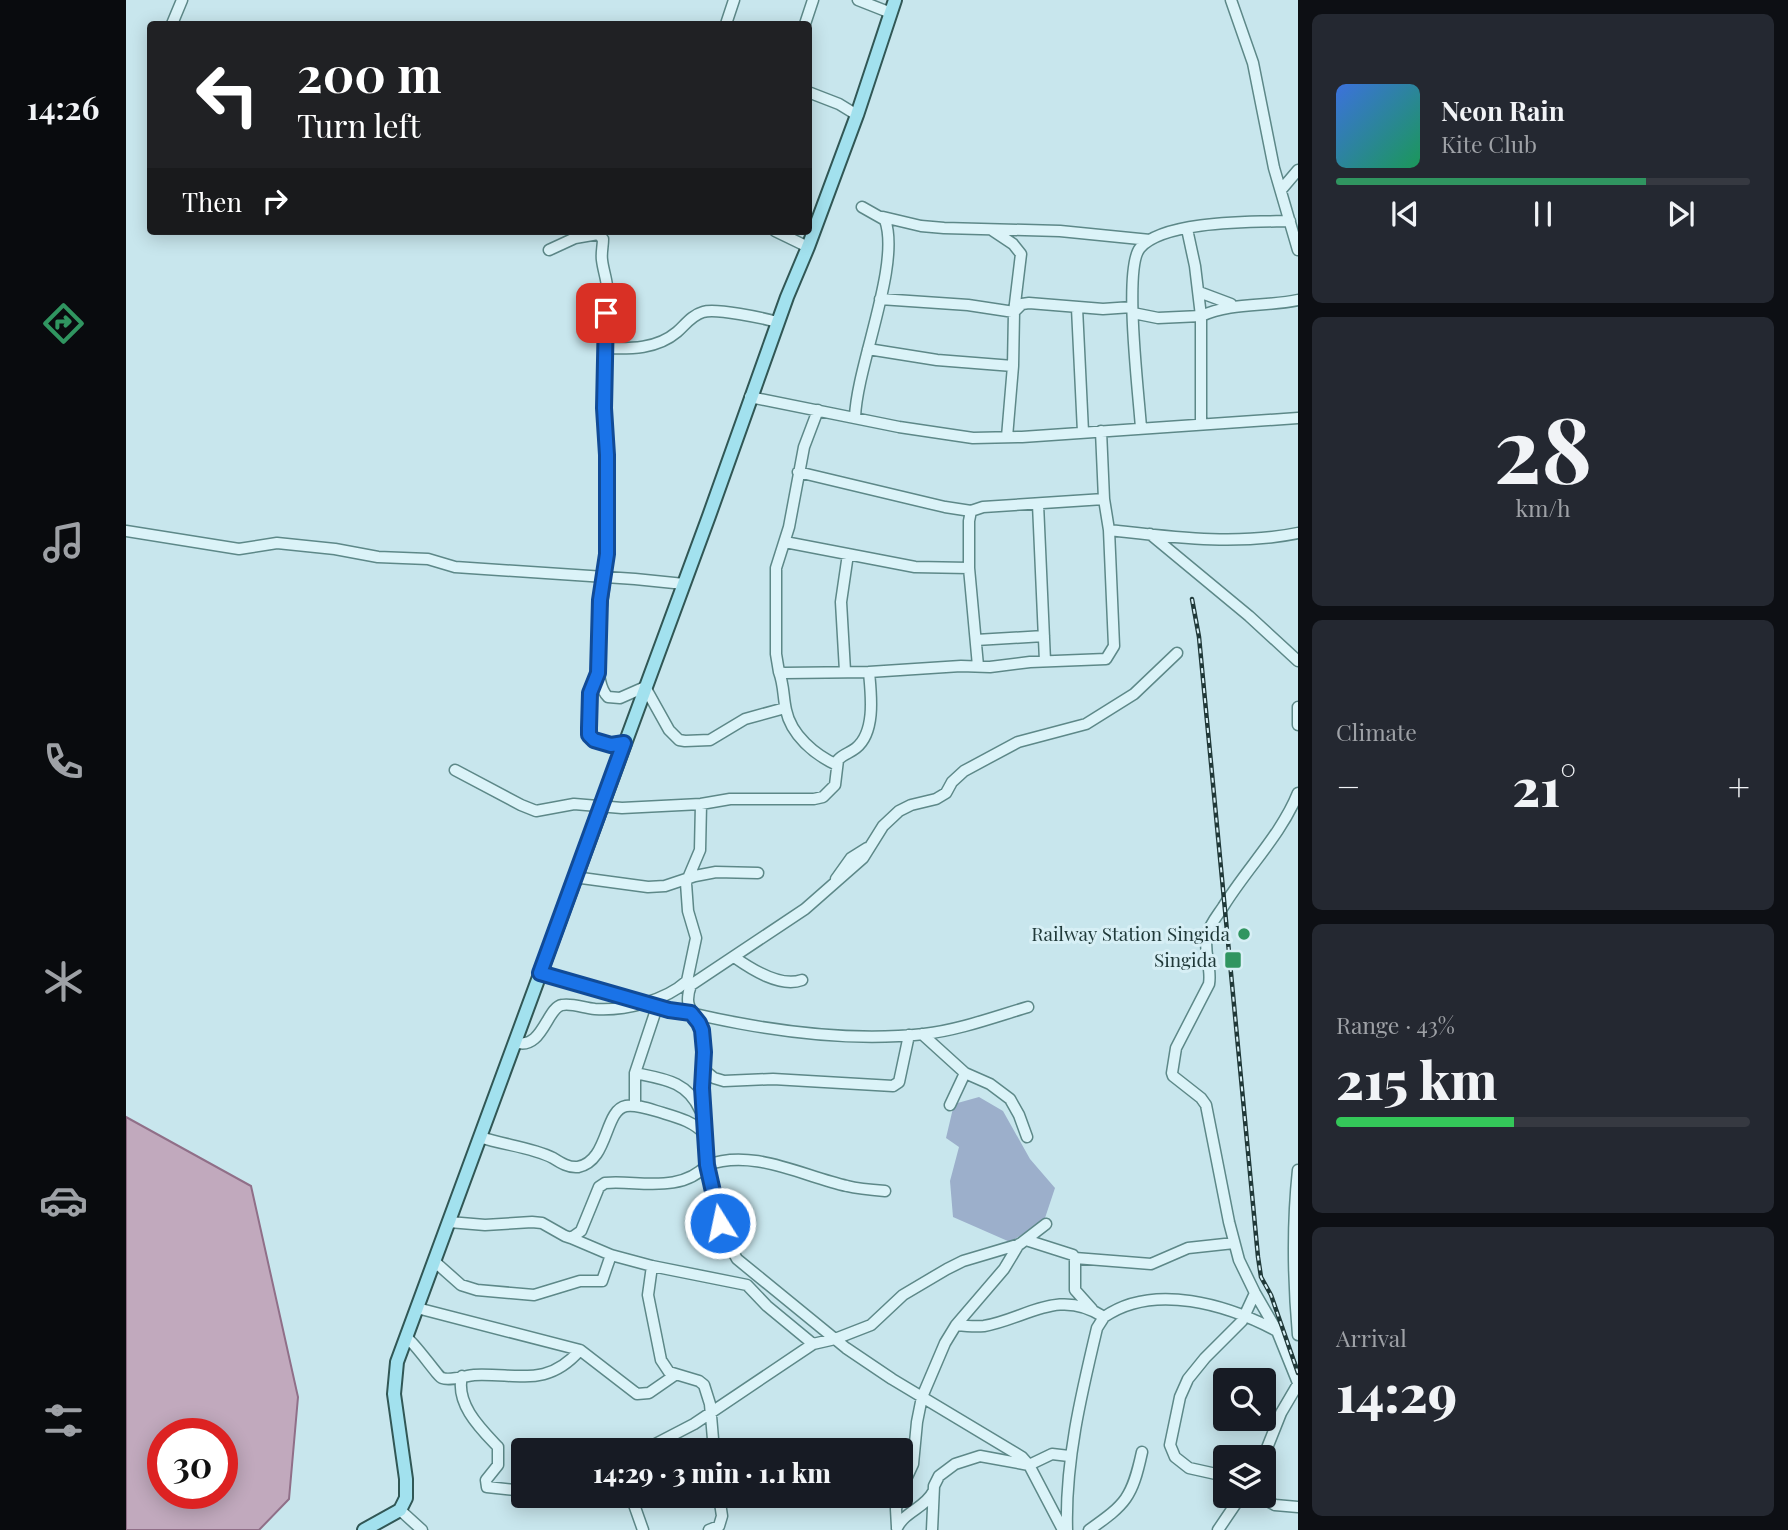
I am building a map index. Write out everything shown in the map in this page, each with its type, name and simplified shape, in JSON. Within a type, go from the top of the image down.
[{"type":"main road","points":[[364,1530],[400,1510],[406,1498],[406,1479],[395,1415],[394,1380],[397,1362],[684,584],[777,322],[857,115],[893,6]]},
{"type":"street","points":[[173,21],[182,0]]},
{"type":"street","points":[[727,21],[734,0]]},
{"type":"street","points":[[806,21],[813,0]]},
{"type":"street","points":[[858,0],[893,6]]},
{"type":"street","points":[[1231,0],[1253,63],[1274,168],[1298,250]]},
{"type":"street","points":[[812,94],[839,104],[857,115]]},
{"type":"street","points":[[1281,190],[1298,170]]},
{"type":"street","points":[[862,207],[883,218],[921,226],[1072,232],[1150,240]]},
{"type":"street","points":[[855,417],[857,393],[880,299],[889,240],[889,230],[883,218]]},
{"type":"street","points":[[1141,428],[1133,310],[1135,258],[1142,246],[1150,240],[1187,229],[1223,223],[1290,221]]},
{"type":"street","points":[[991,229],[1013,244],[1021,254],[1014,312],[1007,437]]},
{"type":"street","points":[[1187,229],[1201,316],[1201,424]]},
{"type":"street","points":[[549,250],[575,237],[590,235]]},
{"type":"street","points":[[600,235],[601,258],[607,286],[604,408],[608,536],[600,600],[598,673],[602,691],[611,698],[620,698],[645,687],[670,730],[684,741],[710,740],[745,719],[785,708]]},
{"type":"street","points":[[783,235],[808,247]]},
{"type":"street","points":[[1199,292],[1236,306]]},
{"type":"street","points":[[880,299],[968,305],[1014,312]]},
{"type":"street","points":[[1014,312],[1022,304],[1029,303],[1133,310],[1158,318],[1201,316],[1213,310],[1236,306],[1262,306],[1298,300]]},
{"type":"street","points":[[1077,308],[1083,432]]},
{"type":"street","points":[[605,348],[656,345],[673,335],[694,316],[705,311],[777,322]]},
{"type":"street","points":[[868,349],[937,360],[1013,366]]},
{"type":"street","points":[[750,397],[948,436],[1007,437],[1298,418]]},
{"type":"street","points":[[818,410],[810,428],[785,542],[776,568],[776,654],[785,691],[785,708],[792,724],[806,744],[824,759],[837,765]]},
{"type":"street","points":[[779,672],[869,672],[1104,660],[1114,646],[1101,431]]},
{"type":"street","points":[[799,472],[945,507],[971,510],[1104,499]]},
{"type":"street","points":[[1038,504],[1045,661]]},
{"type":"street","points":[[971,510],[968,569],[978,666]]},
{"type":"street","points":[[1109,530],[1177,538],[1243,539],[1298,533]]},
{"type":"street","points":[[126,531],[239,550],[277,543],[378,557],[428,559],[455,567],[605,576],[684,584]]},
{"type":"street","points":[[1150,534],[1249,616],[1298,661]]},
{"type":"street","points":[[785,542],[927,568],[968,569]]},
{"type":"street","points":[[845,671],[841,602],[848,555]]},
{"type":"street","points":[[976,640],[1044,636]]},
{"type":"street","points":[[1065,1530],[1029,1465],[1011,1450],[922,1397],[835,1339],[737,1259],[723,1233],[707,1165],[702,1088],[702,1030],[687,1001],[691,985],[805,909],[863,858],[883,826],[899,811],[936,799],[946,793],[952,782],[964,771],[1018,742],[1086,724],[1134,694],[1177,653]]},
{"type":"street","points":[[455,770],[537,811],[564,805],[622,808],[746,799],[823,797],[835,785],[841,756],[857,747],[866,734],[871,695],[869,672]]},
{"type":"street","points":[[598,673],[590,693],[589,735],[606,744],[624,743]]},
{"type":"street","points":[[1298,707],[1298,725]]},
{"type":"street","points":[[1268,1445],[1290,1393],[1298,1383],[1281,1334],[1244,1274],[1234,1243],[1206,1105],[1173,1076],[1173,1066],[1176,1048],[1209,984],[1206,950],[1211,925],[1253,862],[1263,852],[1298,793]]},
{"type":"street","points":[[515,1042],[525,1044],[532,1040],[546,1026],[555,1008],[562,1005],[609,1009],[642,1003],[673,992],[687,981],[696,938],[688,911],[687,878],[701,850],[701,804]]},
{"type":"street","points":[[574,877],[648,887],[666,886],[716,872],[758,873]]},
{"type":"street","points":[[734,957],[757,971],[785,982],[802,980]]},
{"type":"street","points":[[540,973],[657,1007],[825,1035],[922,1034],[958,1027],[1028,1007]]},
{"type":"street","points":[[635,1106],[635,1073],[657,1007]]},
{"type":"street","points":[[922,1034],[965,1073],[990,1084],[1010,1099],[1027,1137]]},
{"type":"street","points":[[703,1069],[724,1082],[773,1079],[893,1086],[899,1083],[902,1075],[909,1035]]},
{"type":"street","points":[[635,1073],[685,1088],[696,1100],[705,1120]]},
{"type":"street","points":[[950,1105],[965,1073]]},
{"type":"street","points":[[480,1137],[540,1153],[564,1165],[579,1167],[596,1154],[617,1111],[624,1106],[635,1106],[684,1119],[706,1135]]},
{"type":"street","points":[[571,1238],[581,1231],[598,1187],[604,1182],[661,1184],[694,1176],[707,1165],[739,1158],[845,1186],[885,1191]]},
{"type":"street","points":[[1298,1170],[1293,1250],[1298,1334]]},
{"type":"street","points":[[449,1222],[485,1225],[542,1223],[565,1237],[611,1255],[747,1285],[767,1306],[813,1344]]},
{"type":"street","points":[[913,1466],[922,1397],[945,1343],[956,1325],[991,1286],[1023,1242],[1046,1224]]},
{"type":"street","points":[[666,1438],[711,1413],[813,1344],[871,1325],[903,1295],[963,1261],[1023,1242],[1069,1253],[1075,1258],[1151,1265],[1188,1248],[1234,1243]]},
{"type":"street","points":[[434,1261],[468,1288],[534,1295],[580,1281],[602,1281],[611,1255]]},
{"type":"street","points":[[1075,1258],[1075,1290],[1099,1314]]},
{"type":"street","points":[[652,1266],[648,1295],[661,1360],[675,1375],[699,1381],[704,1385],[711,1413],[713,1438]]},
{"type":"street","points":[[1213,1473],[1189,1468],[1175,1457],[1170,1445],[1180,1397],[1188,1378],[1244,1317],[1255,1293]]},
{"type":"street","points":[[956,1325],[986,1325],[1054,1304],[1075,1306],[1099,1314],[1116,1308],[1166,1299],[1217,1307],[1281,1334]]},
{"type":"street","points":[[417,1308],[580,1350],[637,1394],[649,1393],[675,1375]]},
{"type":"street","points":[[1065,1530],[1069,1456],[1099,1314]]},
{"type":"street","points":[[406,1337],[418,1347],[440,1377],[539,1377],[563,1367],[580,1350]]},
{"type":"street","points":[[462,1376],[460,1390],[466,1405],[488,1439],[498,1447],[498,1465],[486,1480],[487,1487],[511,1490]]},
{"type":"street","points":[[1088,1530],[1122,1505],[1134,1483],[1142,1452]]},
{"type":"street","points":[[897,1529],[904,1517],[930,1498],[939,1476],[964,1459],[980,1456],[1029,1465],[1052,1454],[1069,1456]]},
{"type":"street","points":[[932,1530],[933,1492]]},
{"type":"street","points":[[1276,1505],[1298,1507]]},
{"type":"street","points":[[635,1508],[643,1530]]},
{"type":"street","points":[[717,1529],[722,1516],[721,1508]]},
{"type":"street","points":[[896,1508],[897,1529]]},
{"type":"street","points":[[1218,1530],[1233,1508]]},
{"type":"street","points":[[400,1510],[422,1530]]},
{"type":"shaded area","points":[[979,1097],[1003,1111],[1030,1159],[1055,1188],[1044,1221],[1010,1242],[953,1217],[950,1181],[959,1147],[946,1138],[954,1104]]},
{"type":"shaded area","points":[[126,1117],[251,1186],[298,1397],[289,1499],[259,1530],[126,1530]]},
{"type":"railway","points":[[1192,599],[1199,637],[1258,1257],[1261,1277],[1271,1295],[1298,1373]]},
{"type":"place","name":"Railway Station Singida","points":[[1244,934]]},
{"type":"place","name":"Singida","points":[[1233,960]]},
{"type":"route","points":[[606,313],[604,408],[607,455],[607,566],[600,600],[598,673],[590,693],[589,735],[606,744],[624,743],[540,973],[642,1003],[691,1013],[699,1023],[704,1052],[702,1102],[707,1165],[720,1223]]}]
